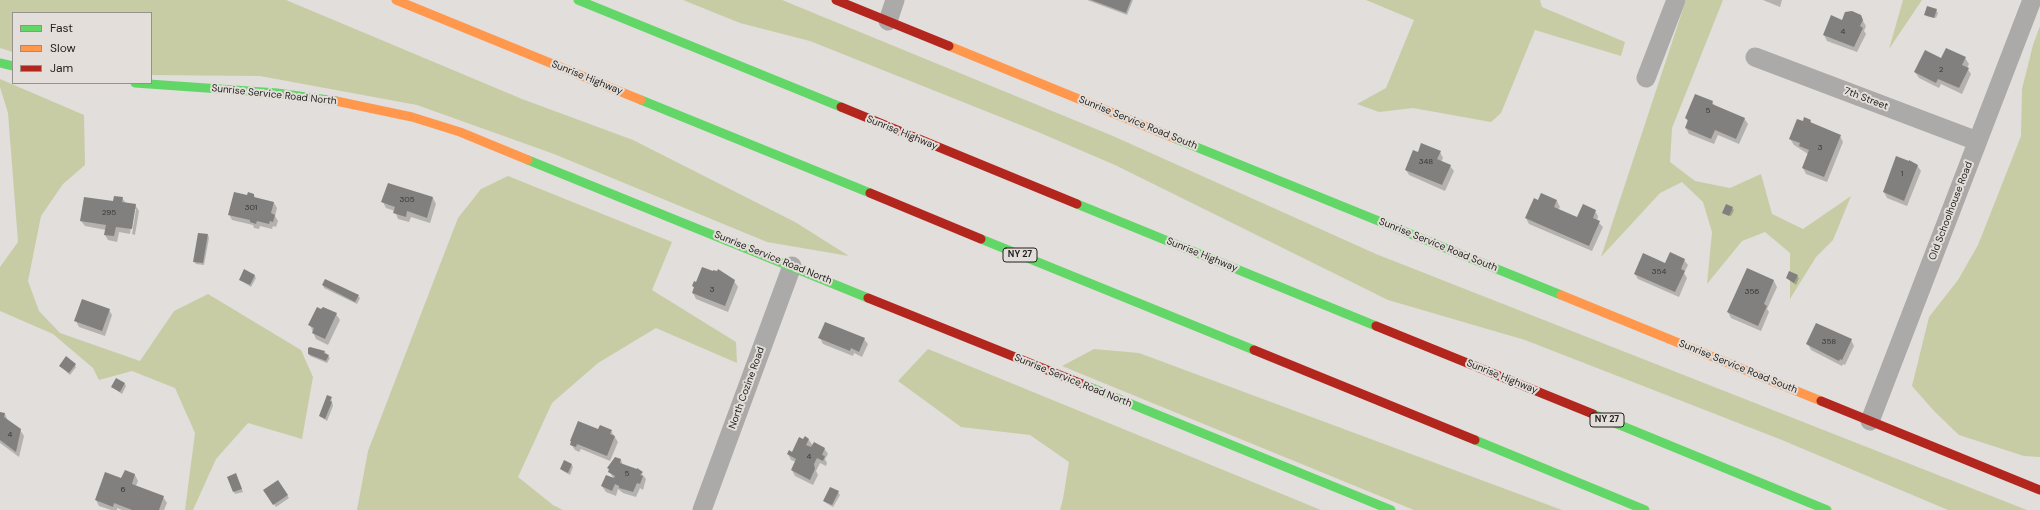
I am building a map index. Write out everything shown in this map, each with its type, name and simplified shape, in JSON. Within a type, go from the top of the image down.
[{"type":"main road","name":"Sunrise Highway","points":[[396,0],[1645,510]]},
{"type":"main road","name":"Sunrise Highway","points":[[578,0],[1827,510]]},
{"type":"main road","name":"Sunrise Service Road South","points":[[836,0],[2040,490]]},
{"type":"main road","points":[[0,63],[12,66]]},
{"type":"main road","name":"Sunrise Service Road North","points":[[147,84],[296,96],[358,105],[412,117],[460,132],[1391,510]]},
{"type":"street","points":[[888,21],[895,0]]},
{"type":"street","points":[[1646,78],[1676,0]]},
{"type":"street","name":"Old Schoolhouse Road","points":[[1870,421],[2032,0]]},
{"type":"street","name":"7th Street","points":[[1755,57],[1977,141]]},
{"type":"street","name":"North Cozine Road","points":[[702,510],[792,266]]},
{"type":"green space","points":[[0,0],[286,0],[522,99],[633,140],[795,222],[849,256],[767,242],[554,154],[417,105],[260,76],[152,75],[152,12],[12,12],[12,52],[0,48]]},
{"type":"green space","points":[[683,0],[782,0],[1113,136],[1376,254],[2027,510],[1948,510],[1782,440],[1525,340],[1388,300],[1115,165],[1038,132],[810,41],[740,23]]},
{"type":"green space","points":[[1366,0],[1540,0],[1542,7],[1625,42],[1621,56],[1535,30],[1501,113],[1491,122],[1413,108],[1379,112],[1357,104],[1386,88],[1414,20]]},
{"type":"green space","points":[[1686,0],[1723,0],[1672,128],[1670,162],[1695,181],[1730,188],[1761,174],[1772,214],[1803,229],[1851,196],[1833,240],[1816,257],[1790,299],[1790,253],[1765,232],[1742,241],[1707,284],[1712,232],[1703,202],[1682,182],[1660,193],[1601,257]]},
{"type":"green space","points":[[1903,0],[1922,0],[1889,49]]},
{"type":"green space","points":[[2040,26],[2040,457],[2024,456],[1959,435],[1934,411],[1912,386],[1929,317],[1958,280],[1978,245],[2021,136],[2022,89],[2033,45]]},
{"type":"green space","points":[[0,79],[84,115],[85,165],[63,184],[41,216],[28,281],[39,311],[60,333],[140,361],[174,311],[208,294],[301,350],[313,377],[302,439],[248,423],[216,459],[193,510],[185,510],[195,433],[175,388],[132,371],[99,380],[93,368],[53,334],[0,311],[0,267],[18,242],[8,113],[0,87]]},
{"type":"green space","points":[[508,176],[672,242],[652,290],[736,342],[737,363],[656,328],[598,363],[552,403],[518,477],[553,505],[563,510],[357,510],[368,451],[458,218],[481,189]]},
{"type":"green space","points":[[928,349],[1321,510],[1060,510],[1069,462],[1030,435],[961,427],[898,381]]},
{"type":"green space","points":[[1094,349],[1139,353],[1562,510],[1414,510],[1062,366]]},
{"type":"building","points":[[1091,0],[1131,0],[1126,13]]},
{"type":"building","points":[[1927,6],[1937,9],[1934,18],[1924,15]]},
{"type":"building","points":[[1852,11],[1861,15],[1863,20],[1860,26],[1863,28],[1854,47],[1823,35],[1831,15],[1842,20],[1845,12]]},
{"type":"building","points":[[1946,48],[1966,57],[1962,65],[1969,68],[1959,88],[1938,79],[1936,83],[1914,72],[1925,50],[1941,58]]},
{"type":"building","points":[[1695,94],[1713,101],[1712,104],[1745,118],[1736,139],[1715,130],[1711,139],[1685,128],[1688,120],[1685,118]]},
{"type":"building","points":[[1804,117],[1811,120],[1810,122],[1841,135],[1824,177],[1802,168],[1809,150],[1799,146],[1800,143],[1789,139],[1797,119],[1803,121]]},
{"type":"building","points":[[1421,143],[1441,151],[1437,159],[1451,165],[1442,185],[1405,170],[1413,150],[1418,152]]},
{"type":"building","points":[[1896,156],[1909,160],[1918,165],[1904,201],[1883,192]]},
{"type":"building","points":[[388,183],[433,197],[427,218],[407,211],[406,217],[393,213],[395,207],[381,202]]},
{"type":"building","points":[[234,192],[247,195],[248,192],[254,194],[254,197],[274,202],[271,213],[275,215],[273,222],[270,221],[269,224],[257,221],[256,224],[250,222],[250,220],[228,215]]},
{"type":"building","points":[[1541,193],[1557,200],[1554,207],[1577,217],[1583,204],[1596,210],[1593,218],[1600,221],[1589,246],[1525,218],[1534,198],[1538,200]]},
{"type":"building","points":[[114,196],[123,197],[122,202],[136,204],[132,229],[116,227],[114,236],[104,235],[106,225],[80,221],[84,197],[113,201]]},
{"type":"building","points":[[1726,204],[1733,207],[1729,216],[1722,213]]},
{"type":"building","points":[[198,233],[208,234],[203,263],[193,262]]},
{"type":"building","points":[[1670,252],[1685,259],[1681,269],[1685,271],[1675,292],[1634,274],[1643,253],[1665,263]]},
{"type":"building","points":[[702,267],[713,271],[717,271],[718,269],[735,280],[725,306],[692,293],[694,287],[692,286],[694,281],[696,282]]},
{"type":"building","points":[[1747,268],[1774,280],[1764,304],[1767,306],[1758,326],[1727,312]]},
{"type":"building","points":[[244,269],[255,275],[250,285],[239,280]]},
{"type":"building","points":[[1789,271],[1798,275],[1794,283],[1786,278]]},
{"type":"building","points":[[325,279],[359,295],[355,302],[322,285]]},
{"type":"building","points":[[82,299],[110,309],[102,331],[74,321]]},
{"type":"building","points":[[317,307],[321,309],[323,307],[337,313],[325,339],[312,333],[314,328],[308,325]]},
{"type":"building","points":[[825,322],[865,338],[859,352],[851,348],[850,351],[818,338]]},
{"type":"building","points":[[1816,323],[1852,339],[1842,360],[1840,359],[1839,361],[1806,344]]},
{"type":"building","points":[[310,347],[325,351],[324,353],[329,355],[326,361],[308,354],[308,348]]},
{"type":"building","points":[[66,356],[76,364],[69,373],[59,366]]},
{"type":"building","points":[[116,378],[125,383],[120,392],[111,387]]},
{"type":"building","points":[[327,395],[332,397],[330,401],[332,402],[325,419],[319,416]]},
{"type":"building","points":[[0,412],[5,413],[4,417],[21,429],[16,452],[0,440]]},
{"type":"building","points":[[578,421],[598,429],[600,425],[612,430],[610,434],[615,436],[607,456],[577,444],[576,447],[570,445],[570,441]]},
{"type":"building","points":[[805,436],[809,439],[806,445],[811,447],[814,442],[825,448],[822,455],[825,456],[823,461],[817,458],[814,464],[815,469],[810,480],[791,470],[796,459],[787,454],[789,450],[792,452],[799,437],[803,439]]},
{"type":"building","points":[[615,457],[621,459],[620,463],[637,468],[643,472],[640,475],[643,476],[640,484],[637,483],[633,492],[619,488],[619,486],[615,484],[612,491],[601,486],[606,475],[614,478],[615,476],[608,472],[609,469],[607,468]]},
{"type":"building","points":[[564,460],[572,464],[568,473],[560,469]]},
{"type":"building","points":[[125,470],[135,474],[132,484],[164,496],[159,510],[132,510],[114,503],[113,507],[95,500],[105,472],[121,478]]},
{"type":"building","points":[[236,473],[242,489],[233,492],[227,477]]},
{"type":"building","points":[[278,480],[288,495],[273,505],[263,490]]},
{"type":"building","points":[[830,487],[839,491],[832,505],[823,501]]},
{"type":"traffic: fast","points":[[578,0],[841,107]]},
{"type":"traffic: fast","points":[[0,63],[12,66]]},
{"type":"traffic: fast","points":[[149,84],[277,93],[336,101]]},
{"type":"traffic: fast","points":[[641,100],[870,193]]},
{"type":"traffic: fast","points":[[1174,138],[1561,295]]},
{"type":"traffic: fast","points":[[528,160],[868,298]]},
{"type":"traffic: fast","points":[[1077,204],[1376,326]]},
{"type":"traffic: fast","points":[[981,239],[1254,350]]},
{"type":"traffic: fast","points":[[1082,384],[1391,510]]},
{"type":"traffic: fast","points":[[1593,414],[1827,510]]},
{"type":"traffic: fast","points":[[1475,440],[1645,510]]},
{"type":"traffic: slow","points":[[396,0],[641,100]]},
{"type":"traffic: slow","points":[[949,46],[1174,138]]},
{"type":"traffic: slow","points":[[336,101],[412,117],[460,132],[528,160]]},
{"type":"traffic: slow","points":[[1561,295],[1821,401]]},
{"type":"traffic: jam","points":[[836,0],[949,46]]},
{"type":"traffic: jam","points":[[841,107],[1077,204]]},
{"type":"traffic: jam","points":[[870,193],[981,239]]},
{"type":"traffic: jam","points":[[868,298],[1082,384]]},
{"type":"traffic: jam","points":[[1376,326],[1593,414]]},
{"type":"traffic: jam","points":[[1254,350],[1475,440]]},
{"type":"traffic: jam","points":[[1821,401],[2040,490]]}]
